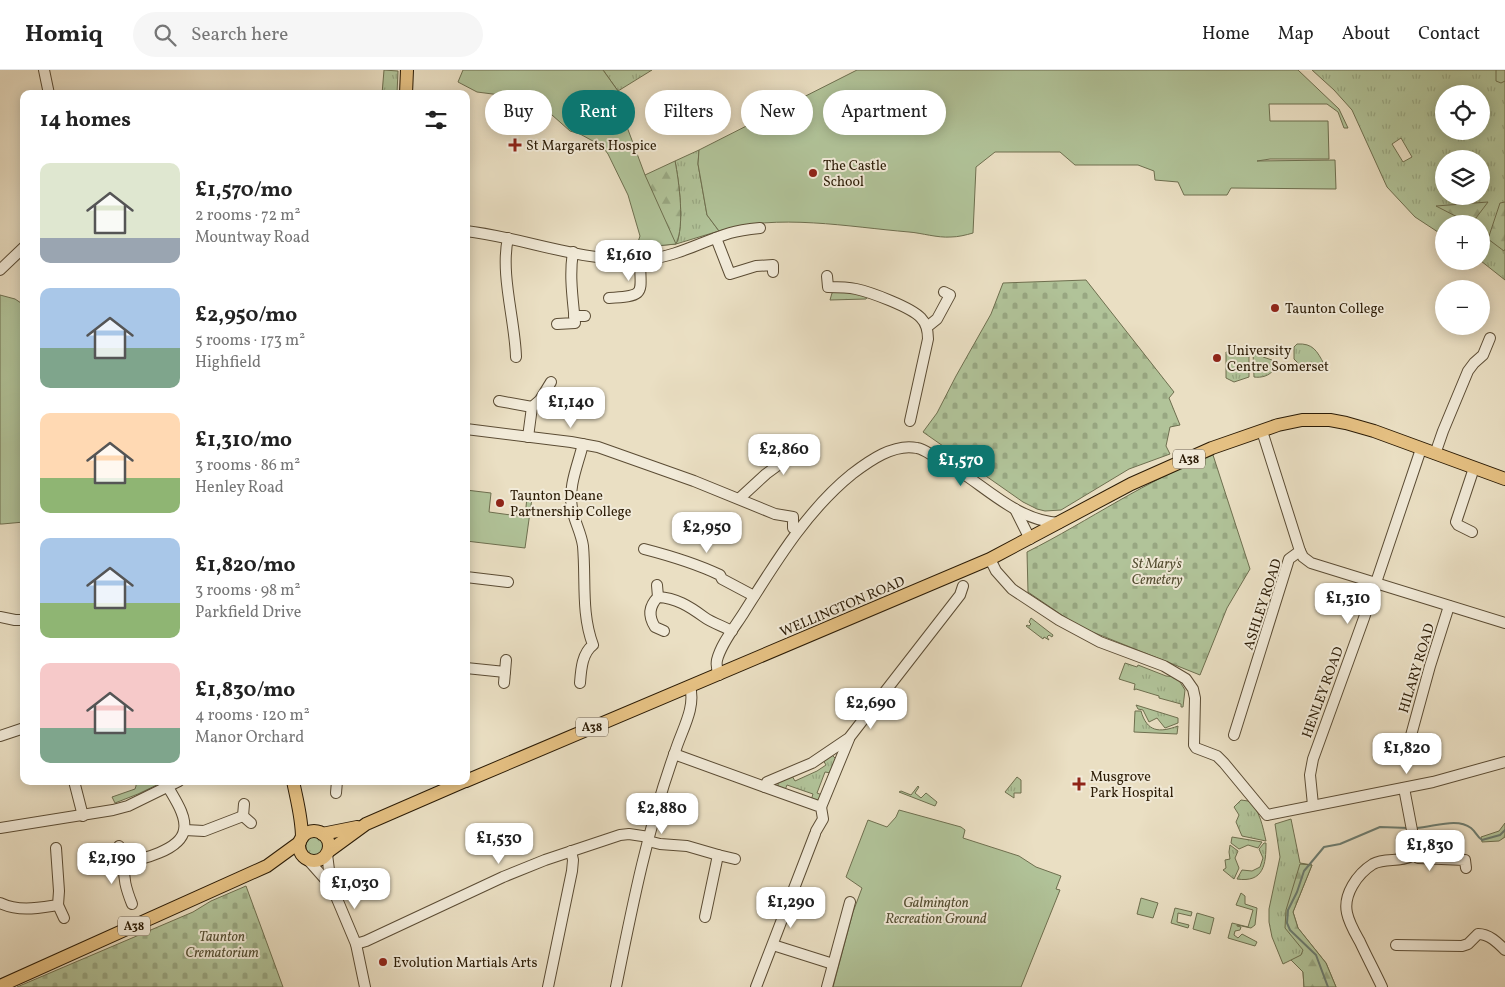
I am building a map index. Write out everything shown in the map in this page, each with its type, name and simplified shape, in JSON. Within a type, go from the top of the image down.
[{"type":"main road","points":[[406,90],[407,70]]},
{"type":"main road","name":"A38","points":[[990,559],[1131,484],[1212,448],[1278,425],[1302,420],[1330,420],[1357,426],[1505,479]]},
{"type":"main road","name":"WELLINGTON ROAD","points":[[719,675],[990,559]]},
{"type":"main road","name":"A38","points":[[470,779],[719,675]]},
{"type":"main road","points":[[294,785],[302,824],[300,850],[307,859]]},
{"type":"main road","name":"A38","points":[[0,986],[267,866],[310,832],[340,832],[366,824],[457,785]]},
{"type":"main road","points":[[300,807],[328,841],[328,853]]},
{"type":"main road","name":"A38","points":[[267,866],[307,859],[320,860],[366,824]]},
{"type":"street","points":[[44,70],[48,90]]},
{"type":"street","points":[[470,232],[602,258],[640,259],[679,252],[743,230],[760,228]]},
{"type":"street","points":[[508,238],[506,249],[508,301],[516,336],[516,357]]},
{"type":"street","points":[[716,238],[726,275],[756,266],[773,265]]},
{"type":"street","points":[[0,270],[20,251]]},
{"type":"street","points":[[557,324],[575,323],[579,316],[571,283],[573,252]]},
{"type":"street","points":[[610,298],[632,297],[638,293],[642,284],[640,259]]},
{"type":"street","points":[[828,276],[828,291],[854,288],[872,294],[907,309],[920,317],[927,327],[928,339],[910,421]]},
{"type":"street","points":[[927,327],[937,320],[950,295],[944,292]]},
{"type":"street","points":[[1435,454],[1442,431],[1468,371],[1484,355],[1490,338]]},
{"type":"street","points":[[528,437],[532,407],[540,400],[551,382]]},
{"type":"street","points":[[499,401],[532,407]]},
{"type":"street","points":[[470,430],[584,444],[617,454],[775,514],[793,517],[793,528]]},
{"type":"street","name":"ASHLEY ROAD","points":[[1235,734],[1289,559],[1300,552],[1262,431]]},
{"type":"street","points":[[740,500],[766,474],[811,441]]},
{"type":"street","points":[[580,682],[576,670],[587,649],[597,644],[586,629],[584,562],[581,535],[574,519],[571,500],[575,472],[584,444]]},
{"type":"street","points":[[719,675],[717,660],[732,631],[778,559],[818,508],[851,475],[870,461],[896,450],[917,448],[944,461],[1027,516],[1046,522],[1059,523]]},
{"type":"street","name":"HENLEY ROAD","points":[[1313,805],[1310,775],[1313,759],[1358,634],[1421,448]]},
{"type":"street","points":[[1472,532],[1456,522],[1474,468]]},
{"type":"street","points":[[1014,509],[1033,537]]},
{"type":"street","points":[[1027,516],[1033,537]]},
{"type":"street","points":[[644,549],[703,567],[754,596]]},
{"type":"street","points":[[1300,552],[1311,563],[1505,623]]},
{"type":"street","points":[[990,559],[996,571],[1012,589],[1059,620],[1100,642],[1164,666],[1186,679],[1193,689],[1195,698],[1194,745],[1196,748],[1217,756],[1267,816],[1313,805],[1404,788],[1505,762]]},
{"type":"street","points":[[470,577],[508,581]]},
{"type":"street","points":[[656,630],[650,615],[651,607],[658,597],[657,585]]},
{"type":"street","points":[[756,987],[804,858],[814,850],[815,832],[823,819],[821,807],[849,738],[960,595],[963,586]]},
{"type":"street","points":[[658,597],[671,598],[687,605],[704,617],[732,631]]},
{"type":"street","name":"HILARY ROAD","points":[[1410,742],[1427,674],[1449,606]]},
{"type":"street","points":[[0,617],[20,620]]},
{"type":"street","points":[[470,669],[504,677],[506,660]]},
{"type":"street","points":[[616,987],[648,839],[690,708],[692,696],[690,687]]},
{"type":"street","points":[[0,736],[20,729]]},
{"type":"street","points":[[765,786],[767,782],[812,763],[849,738]]},
{"type":"street","points":[[674,754],[821,807]]},
{"type":"street","points":[[75,785],[82,816]]},
{"type":"street","points":[[0,828],[82,816],[128,806],[168,786],[179,807],[185,830],[178,843],[135,860],[124,862]]},
{"type":"street","points":[[1404,788],[1415,846],[1414,855]]},
{"type":"street","points":[[185,830],[204,830],[247,819],[244,804]]},
{"type":"street","points":[[356,944],[503,877],[620,835],[629,834],[660,844],[687,846],[735,859]]},
{"type":"street","points":[[119,846],[124,862],[123,876],[130,887],[132,904]]},
{"type":"street","points":[[548,987],[572,871],[573,860],[571,851]]},
{"type":"street","points":[[328,853],[332,887],[356,944],[366,987]]},
{"type":"street","points":[[53,855],[59,891],[58,905],[64,918]]},
{"type":"street","points":[[705,917],[718,855]]},
{"type":"street","points":[[1414,855],[1418,858],[1465,860],[1466,868]]},
{"type":"street","points":[[1382,987],[1348,918],[1346,907],[1348,894],[1361,874],[1372,865],[1384,860],[1406,859],[1414,855]]},
{"type":"street","points":[[307,859],[332,887]]},
{"type":"street","points":[[827,987],[850,902]]},
{"type":"street","points":[[0,903],[10,908],[18,909],[58,905]]},
{"type":"street","points":[[1396,945],[1441,951],[1468,944],[1478,934],[1483,934],[1490,936],[1505,950]]},
{"type":"street","points":[[772,944],[832,964]]},
{"type":"green space","points":[[384,70],[398,71],[397,90],[382,90]]},
{"type":"green space","points":[[463,70],[603,70],[617,90],[562,90],[562,124],[552,115],[552,90],[485,90],[485,93],[477,92],[458,82]]},
{"type":"green space","points":[[603,70],[652,70],[620,90],[617,90]]},
{"type":"green space","name":"The Castle School","points":[[857,70],[1298,70],[1339,109],[1348,128],[1344,128],[1338,112],[1327,104],[1269,104],[1270,121],[1328,121],[1329,159],[1270,159],[1257,161],[1335,160],[1336,189],[1231,188],[1227,195],[1184,195],[1178,182],[1155,180],[1154,171],[1138,165],[1075,165],[1060,152],[995,152],[976,167],[973,233],[946,237],[838,225],[789,222],[741,226],[719,231],[707,215],[698,164],[699,150],[741,129],[741,135],[813,135],[813,92]]},
{"type":"green space","points":[[1312,70],[1505,70],[1505,280],[1490,268],[1490,215],[1435,215],[1435,230],[1415,217],[1387,187],[1352,110]],"holes":[[[1401,138],[1412,157],[1403,162],[1392,144]]]},
{"type":"green space","points":[[1496,70],[1505,70],[1505,81],[1501,83],[1496,81]]},
{"type":"green space","points":[[582,135],[630,135],[645,175],[676,244],[636,248],[640,236],[628,195],[608,154],[602,146]]},
{"type":"green space","points":[[699,150],[698,164],[707,215],[719,231],[676,244],[679,236],[681,215],[675,161]]},
{"type":"green space","points":[[675,161],[681,215],[679,236],[676,244],[653,246],[645,175]]},
{"type":"green space","points":[[1505,202],[1504,251],[1490,240],[1490,233],[1500,203]]},
{"type":"green space","points":[[1486,205],[1478,215],[1453,215],[1436,206]]},
{"type":"green space","points":[[1086,280],[1174,392],[1169,398],[1180,425],[1170,427],[1166,446],[1170,454],[1129,469],[1061,510],[1045,511],[1023,502],[923,432],[937,413],[991,314],[1003,283]]},
{"type":"green space","points":[[836,291],[869,295],[866,299],[830,300],[832,293]]},
{"type":"green space","points":[[0,295],[20,302],[20,522],[0,524]]},
{"type":"green space","points":[[1297,344],[1311,346],[1324,364],[1319,368],[1300,368],[1294,359],[1294,347]]},
{"type":"green space","points":[[1226,352],[1249,352],[1249,377],[1234,382],[1226,378]]},
{"type":"green space","points":[[1253,352],[1263,353],[1263,357],[1272,360],[1274,369],[1268,375],[1254,377]]},
{"type":"green space","name":"St Mary's Cemetery","points":[[1213,455],[1250,569],[1227,608],[1200,675],[1090,631],[1072,622],[1028,592],[1027,552],[1141,488]]},
{"type":"green space","points":[[470,490],[491,493],[489,512],[525,517],[527,497],[532,498],[525,548],[470,541]]},
{"type":"green space","points":[[1031,618],[1053,635],[1052,637],[1049,635],[1047,637],[1049,640],[1044,637],[1043,639],[1026,626],[1031,624],[1029,622]]},
{"type":"green space","points":[[1125,663],[1137,667],[1138,665],[1166,676],[1177,677],[1185,690],[1183,707],[1181,707],[1181,704],[1159,698],[1159,696],[1134,690],[1135,684],[1119,679]]},
{"type":"green space","points":[[1136,705],[1178,718],[1178,723],[1165,728],[1157,718],[1149,722],[1143,710],[1138,709]]},
{"type":"green space","points":[[1135,711],[1141,711],[1150,727],[1155,729],[1165,730],[1178,726],[1177,734],[1134,732]]},
{"type":"green space","points":[[832,755],[836,759],[831,773],[825,772],[817,793],[822,795],[818,800],[811,800],[813,794],[787,785],[785,790],[778,787],[778,782],[792,776],[795,781],[817,771],[826,765],[823,760]]},
{"type":"green space","points":[[1017,777],[1021,780],[1021,793],[1014,793],[1014,798],[1005,792]]},
{"type":"green space","points":[[157,785],[115,803],[112,797],[135,789],[136,786]]},
{"type":"green space","points":[[918,786],[915,793],[921,798],[926,793],[937,802],[935,806],[899,792],[911,795]]},
{"type":"green space","points":[[1241,800],[1252,804],[1260,819],[1266,841],[1242,836],[1236,822],[1239,815],[1234,807]]},
{"type":"green space","name":"Galmington Recreation Ground","points":[[899,810],[961,827],[965,830],[963,838],[1019,856],[1036,867],[1061,876],[1056,889],[1060,890],[1021,987],[833,987],[853,912],[862,888],[846,877],[868,820],[887,827],[896,817]]},
{"type":"green space","points":[[1291,819],[1300,863],[1312,865],[1293,912],[1298,928],[1326,963],[1336,987],[1304,987],[1303,972],[1291,960],[1283,964],[1272,937],[1269,909],[1280,857],[1275,824]]},
{"type":"green space","points":[[1505,823],[1505,837],[1499,841],[1482,842],[1481,837],[1499,831]]},
{"type":"green space","points":[[311,837],[319,837],[324,842],[322,853],[311,855],[306,850],[306,842]]},
{"type":"green space","points":[[1232,837],[1262,842],[1258,848],[1248,845],[1239,849],[1231,843]]},
{"type":"green space","points":[[1266,843],[1265,858],[1262,870],[1253,878],[1237,879],[1242,870],[1252,871],[1260,867],[1263,858],[1259,849]]},
{"type":"green space","points":[[1230,845],[1238,851],[1235,858],[1239,868],[1234,879],[1223,870],[1226,868],[1225,860],[1230,859]]},
{"type":"green space","points":[[1300,864],[1312,865],[1293,912],[1298,928],[1326,963],[1336,987],[1304,987],[1303,972],[1291,960],[1301,955],[1303,950],[1285,928],[1286,910]]},
{"type":"green space","name":"Taunton Crematorium","points":[[246,886],[283,987],[17,987],[193,912],[211,901]]},
{"type":"green space","points":[[1241,893],[1245,896],[1245,904],[1257,908],[1255,925],[1251,928],[1237,925],[1241,927],[1240,930],[1235,931],[1234,935],[1238,938],[1242,934],[1257,942],[1255,946],[1228,938],[1232,923],[1248,927],[1253,910],[1236,905]]},
{"type":"green space","points":[[1141,898],[1158,903],[1153,918],[1137,914]]},
{"type":"green space","points":[[1175,908],[1192,912],[1191,916],[1178,913],[1177,922],[1189,925],[1188,928],[1171,923]]},
{"type":"green space","points":[[1197,913],[1214,918],[1210,934],[1193,929]]},
{"type":"waterway","points":[[1416,828],[1459,823],[1471,828],[1482,840],[1500,835],[1505,830]]},
{"type":"waterway","points":[[1328,987],[1316,955],[1290,930],[1287,923],[1288,910],[1304,871],[1324,847],[1340,844],[1380,827],[1409,828]]},
{"type":"place","name":"St Margarets Hospice","points":[[515,145]]},
{"type":"place","name":"The Castle School","points":[[813,173]]},
{"type":"place","name":"Taunton College","points":[[1275,308]]},
{"type":"place","name":"University Centre Somerset","points":[[1217,358]]},
{"type":"place","name":"Taunton Deane Partnership College","points":[[500,503]]},
{"type":"place","name":"Musgrove Park Hospital","points":[[1079,784]]},
{"type":"place","name":"Evolution Martials Arts","points":[[383,962]]}]
